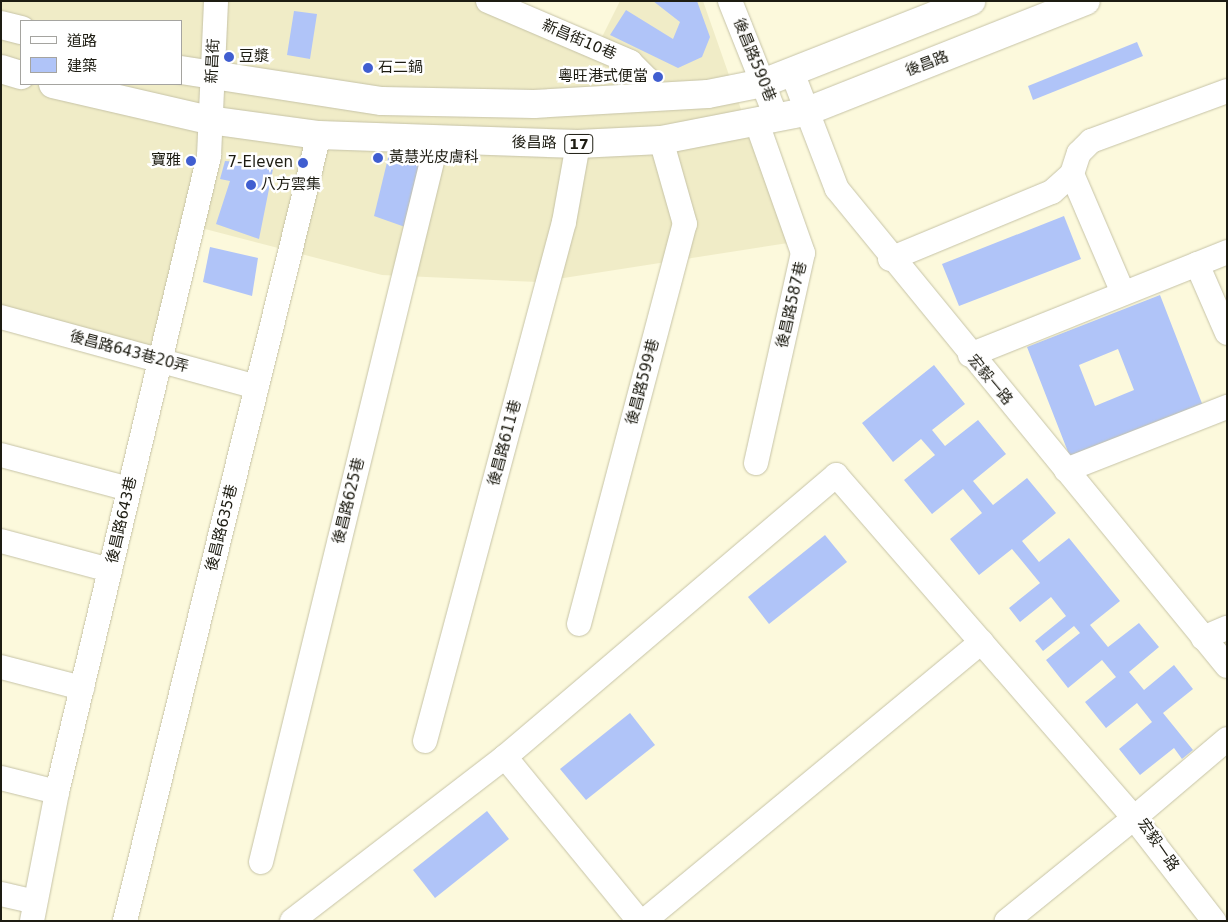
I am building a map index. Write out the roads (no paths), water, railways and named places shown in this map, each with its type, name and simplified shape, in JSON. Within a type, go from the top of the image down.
[{"type":"main road","points":[[182,70],[212,77],[382,101],[534,104],[648,99],[708,94],[763,83],[971,1]]},
{"type":"main road","name":"後昌路","points":[[57,85],[209,120],[319,135],[578,144],[661,140],[767,121],[805,112],[1086,1]]},
{"type":"main road","points":[[1,25],[20,30]]},
{"type":"main road","points":[[1,69],[20,75]]},
{"type":"street","name":"新昌街","points":[[209,120],[216,1]]},
{"type":"street","name":"新昌街10巷","points":[[488,1],[630,62],[647,79],[648,99]]},
{"type":"street","name":"後昌路590巷","points":[[730,1],[763,83],[767,121]]},
{"type":"street","name":"宏毅一路","points":[[792,72],[805,112],[837,189],[890,259],[1227,666]]},
{"type":"street","points":[[890,259],[1052,192],[1072,174],[1079,153],[1091,142],[1227,91]]},
{"type":"street","name":"後昌路643巷","points":[[34,911],[57,792],[209,156],[209,120]]},
{"type":"street","name":"後昌路587巷","points":[[756,463],[804,253],[767,121]]},
{"type":"street","name":"後昌路635巷","points":[[125,921],[319,135]]},
{"type":"street","name":"後昌路625巷","points":[[261,862],[436,140]]},
{"type":"street","name":"後昌路599巷","points":[[580,624],[685,224],[661,140]]},
{"type":"street","name":"後昌路611巷","points":[[425,741],[564,222],[578,144]]},
{"type":"street","points":[[1072,174],[1124,293]]},
{"type":"street","points":[[970,355],[1227,252]]},
{"type":"street","points":[[1197,264],[1227,333]]},
{"type":"street","name":"後昌路643巷20弄","points":[[1,317],[257,387]]},
{"type":"street","points":[[1066,470],[1227,406]]},
{"type":"street","points":[[1,455],[129,489]]},
{"type":"street","points":[[292,921],[505,757],[836,475],[1134,818],[1007,921]]},
{"type":"street","points":[[1,541],[110,570]]},
{"type":"street","points":[[1203,638],[1227,628]]},
{"type":"street","points":[[644,921],[981,642]]},
{"type":"street","points":[[1,667],[82,688]]},
{"type":"street","name":"宏毅一路","points":[[1214,921],[1134,818],[1227,739]]},
{"type":"street","points":[[505,757],[639,921]]},
{"type":"street","points":[[1,778],[57,792]]},
{"type":"street","points":[[1,894],[34,911]]},
{"type":"place","name":"豆漿","points":[[229,57]]},
{"type":"place","name":"石二鍋","points":[[368,68]]},
{"type":"place","name":"粵旺港式便當","points":[[658,77]]},
{"type":"place","name":"黃慧光皮膚科","points":[[378,158]]},
{"type":"place","name":"寶雅","points":[[191,161]]},
{"type":"place","name":"7-Eleven","points":[[303,163]]},
{"type":"place","name":"八方雲集","points":[[251,185]]}]
